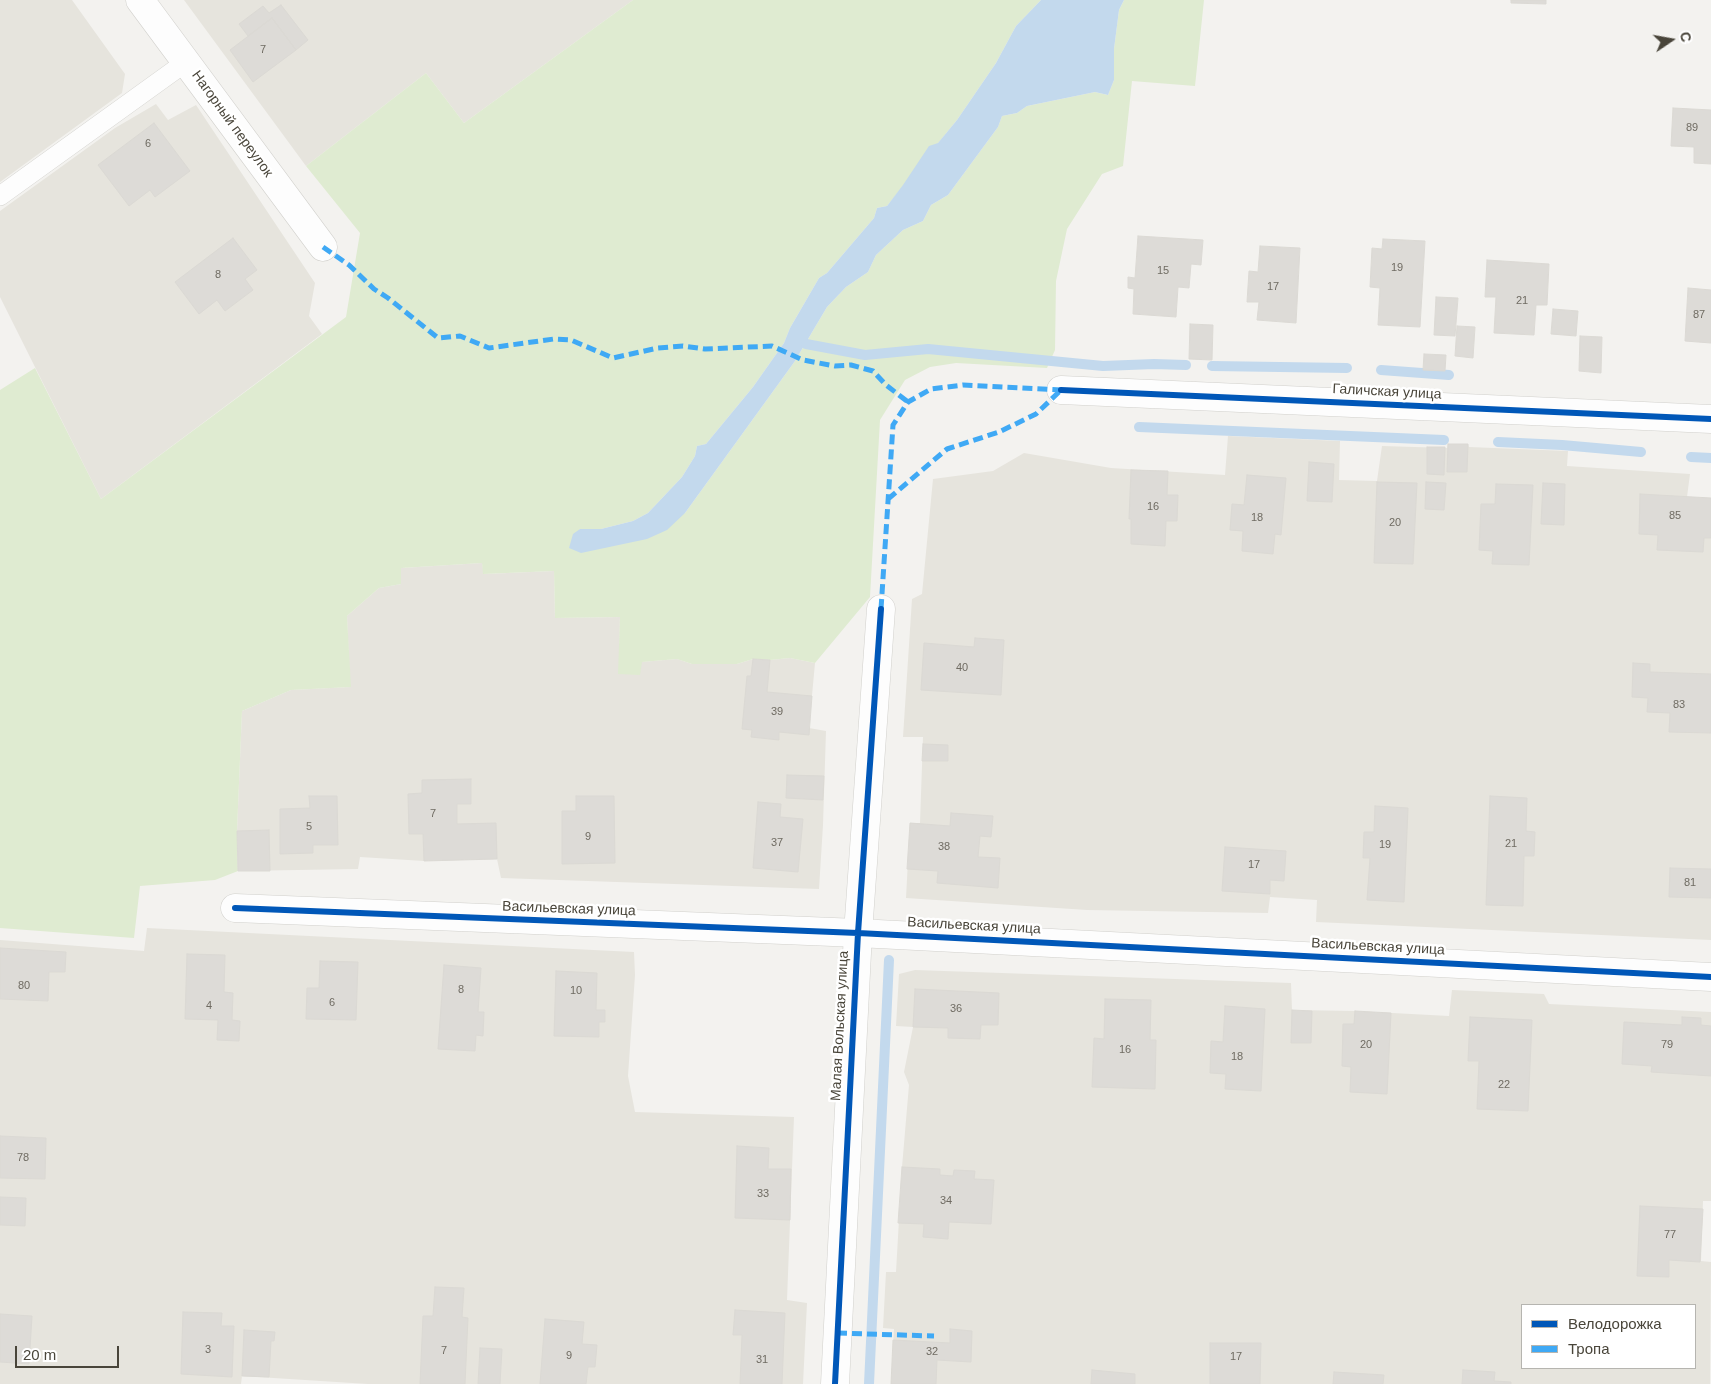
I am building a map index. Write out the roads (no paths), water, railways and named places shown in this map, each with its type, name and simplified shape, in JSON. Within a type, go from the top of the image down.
[{"type":"street","name":"Нагорный переулок","points":[[140,0],[323,247]]},
{"type":"street","name":"Галичская улица","points":[[1061,390],[1711,419]]},
{"type":"street","name":"Малая Вольская улица","points":[[835,1384],[858,933],[881,609]]},
{"type":"street","name":"Васильевская улица","points":[[235,908],[858,933],[1711,977]]},
{"type":"lane","points":[[0,196],[186,62]]},
{"type":"water","points":[[1041,0],[1124,0],[1119,10],[1114,49],[1114,80],[1108,95],[1095,92],[1027,106],[1017,113],[1002,116],[998,127],[948,195],[931,205],[923,221],[903,230],[876,255],[868,272],[846,287],[827,307],[795,361],[685,513],[667,530],[647,539],[581,553],[569,548],[573,534],[580,529],[601,529],[633,521],[648,513],[682,477],[695,456],[697,446],[706,444],[753,387],[784,343],[790,328],[819,278],[827,273],[874,218],[877,208],[887,206],[929,146],[938,143],[957,120],[996,63],[1016,26]]},
{"type":"waterway","points":[[806,344],[865,355],[928,349],[1103,366],[1186,365]]},
{"type":"waterway","points":[[1212,366],[1347,368]]},
{"type":"waterway","points":[[1381,370],[1449,375]]},
{"type":"waterway","points":[[1139,427],[1444,440]]},
{"type":"waterway","points":[[1498,442],[1641,452]]},
{"type":"waterway","points":[[1691,457],[1711,458]]},
{"type":"waterway","points":[[869,1384],[889,960]]}]
